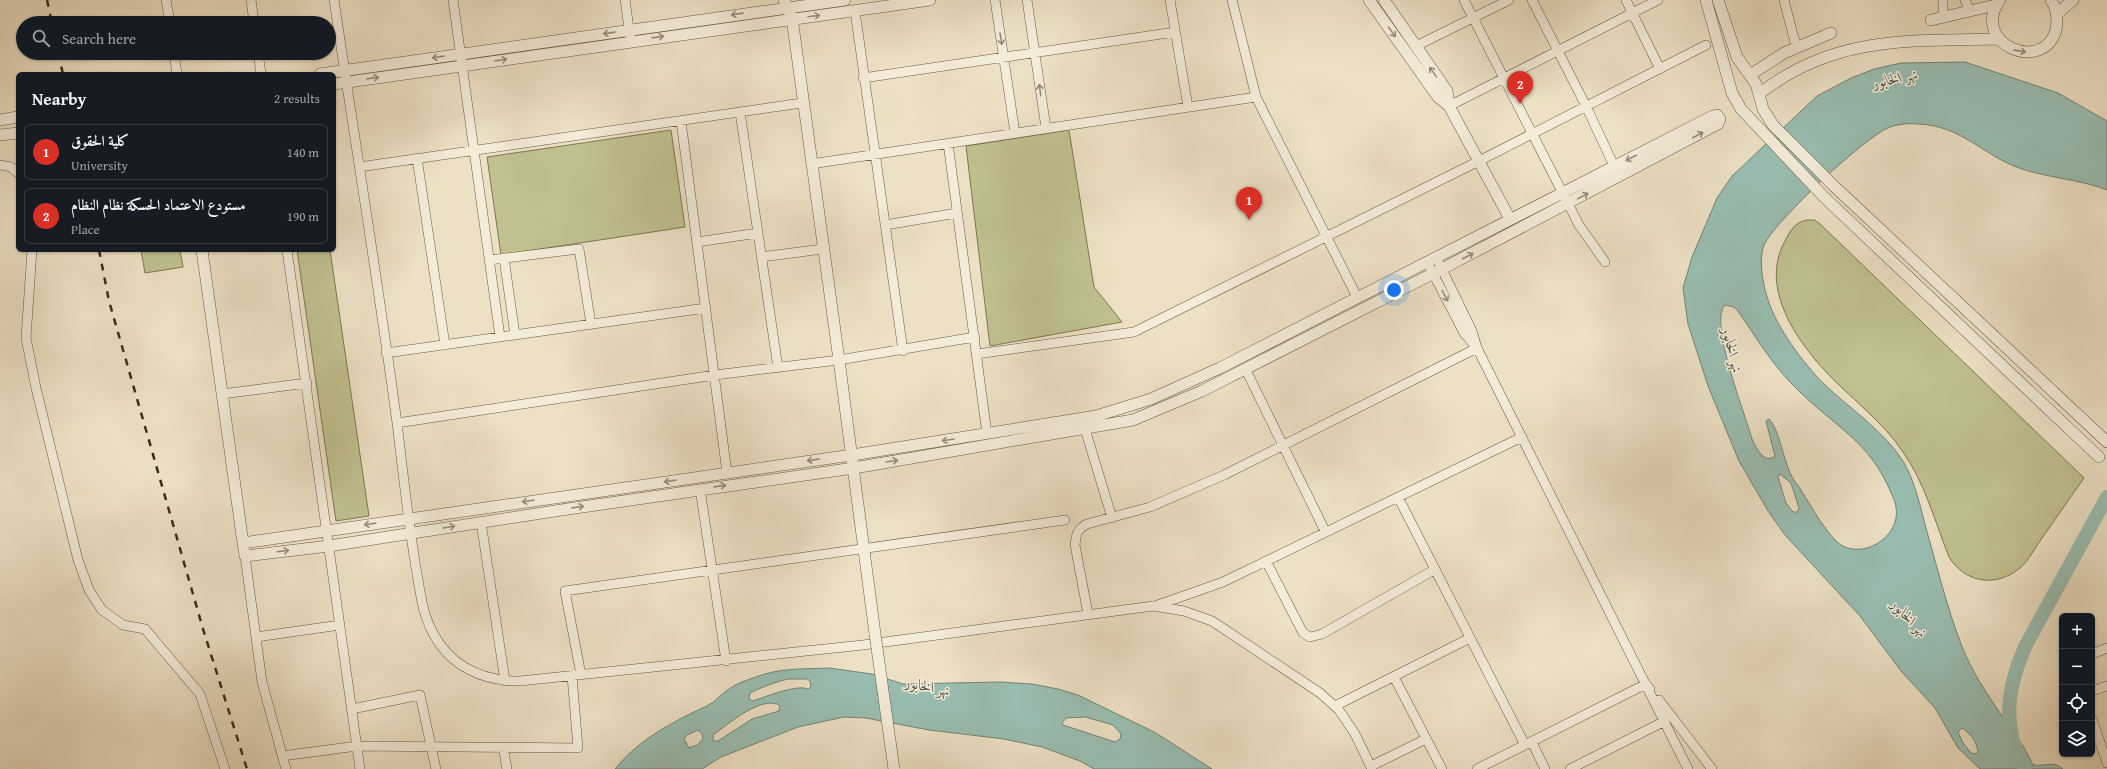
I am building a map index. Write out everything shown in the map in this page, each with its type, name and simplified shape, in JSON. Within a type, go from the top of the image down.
[{"type":"street","points":[[166,0],[169,16]]},
{"type":"street","points":[[251,0],[253,16]]},
{"type":"street","points":[[334,0],[360,166],[397,423],[410,533],[423,608],[433,634],[449,655],[469,671],[479,676],[505,681],[726,661],[918,638],[1153,606],[1207,589],[1266,562],[1522,437]]},
{"type":"street","points":[[453,0],[500,337]]},
{"type":"street","points":[[625,0],[631,41]]},
{"type":"street","points":[[336,84],[629,30],[785,4],[805,7],[845,0]]},
{"type":"street","points":[[332,72],[461,60],[631,41],[930,0]]},
{"type":"street","points":[[995,0],[1015,133]]},
{"type":"street","points":[[1027,0],[1046,128]]},
{"type":"street","points":[[1170,0],[1188,107]]},
{"type":"street","points":[[1232,0],[1256,97],[1357,297]]},
{"type":"street","points":[[1370,0],[1438,97],[1449,106]]},
{"type":"street","points":[[1384,0],[1447,91],[1449,106],[1510,219]]},
{"type":"street","points":[[1464,0],[1579,225],[1605,262]]},
{"type":"street","points":[[1416,46],[1509,0]]},
{"type":"street","points":[[1532,0],[1586,106],[1614,166]]},
{"type":"street","points":[[1626,0],[1660,69]]},
{"type":"street","points":[[1449,106],[1658,0]]},
{"type":"street","points":[[1706,0],[1732,93],[1741,109],[1824,197],[2099,457]]},
{"type":"street","points":[[1718,0],[1733,49],[1741,64],[1750,75],[1759,94],[1763,109],[1773,125],[1835,187],[2107,442]]},
{"type":"street","points":[[1784,0],[1796,46]]},
{"type":"street","points":[[1943,0],[1943,18]]},
{"type":"street","points":[[1966,0],[1970,11]]},
{"type":"street","points":[[1998,3],[1993,22],[1999,39],[2006,46],[2019,51],[2033,51],[2042,47],[2054,33],[2057,14],[2050,0]]},
{"type":"street","points":[[2057,14],[2073,0]]},
{"type":"street","points":[[1931,20],[1998,3]]},
{"type":"street","points":[[785,4],[792,18],[802,103],[840,360],[894,769]]},
{"type":"street","points":[[855,11],[863,78],[903,351]]},
{"type":"street","points":[[863,78],[1176,32]]},
{"type":"street","points":[[1750,75],[1772,59],[1796,46],[1831,33]]},
{"type":"street","points":[[1759,94],[1795,70],[1858,47],[1895,41],[1999,39]]},
{"type":"street","points":[[977,354],[1134,332],[1479,161],[1706,45]]},
{"type":"street","points":[[175,60],[177,72]]},
{"type":"street","points":[[259,60],[261,72]]},
{"type":"street","points":[[811,164],[1256,97]]},
{"type":"street","points":[[360,166],[802,103]]},
{"type":"street","points":[[740,112],[778,368]]},
{"type":"street","points":[[243,543],[852,455],[987,440],[1084,429],[1133,420],[1151,414],[1202,391],[1438,271],[1718,124],[1720,119],[1717,115],[1713,116],[1220,368],[1151,399],[1096,416],[987,440],[854,468],[700,489],[329,546],[245,556]]},
{"type":"street","points":[[0,120],[16,117]]},
{"type":"street","points":[[681,121],[727,473]]},
{"type":"street","points":[[0,135],[16,133]]},
{"type":"street","points":[[948,143],[975,337],[987,440]]},
{"type":"street","points":[[417,158],[445,345]]},
{"type":"street","points":[[0,165],[11,167],[16,171]]},
{"type":"street","points":[[1843,214],[1853,204]]},
{"type":"street","points":[[884,225],[958,213]]},
{"type":"street","points":[[697,242],[758,233]]},
{"type":"street","points":[[490,260],[579,249],[591,324]]},
{"type":"street","points":[[761,257],[823,249]]},
{"type":"street","points":[[32,252],[26,338],[36,388],[77,553],[89,590],[102,610],[123,625],[145,629],[200,694],[225,769]]},
{"type":"street","points":[[202,252],[262,682],[286,769]]},
{"type":"street","points":[[287,252],[307,383],[360,769]]},
{"type":"street","points":[[504,258],[515,335]]},
{"type":"street","points":[[1432,259],[1464,333],[1477,348],[1688,769]]},
{"type":"street","points":[[386,353],[706,308]]},
{"type":"street","points":[[397,423],[714,375],[903,351],[975,337]]},
{"type":"street","points":[[1088,614],[1076,545],[1076,534],[1080,528],[1087,524],[1157,504],[1224,475],[1477,348]]},
{"type":"street","points":[[1245,368],[1325,532]]},
{"type":"street","points":[[222,394],[307,383]]},
{"type":"street","points":[[1084,429],[1112,518]]},
{"type":"street","points":[[700,489],[726,661]]},
{"type":"street","points":[[1398,498],[1470,638],[1545,769]]},
{"type":"street","points":[[282,756],[357,746],[578,748],[576,675],[565,592],[1065,520]]},
{"type":"street","points":[[481,522],[505,681]]},
{"type":"street","points":[[1266,562],[1303,633],[1310,637],[1322,634],[1434,570]]},
{"type":"street","points":[[1153,606],[1184,611],[1212,622],[1320,693],[1335,706],[1356,734],[1372,768],[1426,739]]},
{"type":"street","points":[[256,637],[340,625]]},
{"type":"street","points":[[1335,706],[1470,638]]},
{"type":"street","points":[[2095,653],[2107,648]]},
{"type":"street","points":[[1394,677],[1442,769]]},
{"type":"street","points":[[1477,769],[1646,684]]},
{"type":"street","points":[[1646,684],[1712,769]]},
{"type":"street","points":[[2095,690],[2107,686]]},
{"type":"street","points":[[352,709],[420,695],[436,769]]},
{"type":"street","points":[[2093,721],[2107,763]]},
{"type":"street","points":[[1570,769],[1665,722]]},
{"type":"street","points":[[503,747],[507,769]]},
{"type":"green space","points":[[671,130],[685,227],[501,255],[487,157]]},
{"type":"green space","points":[[1069,130],[1094,287],[1122,322],[990,346],[966,146]]},
{"type":"green space","points":[[1807,220],[1814,220],[1819,223],[2084,478],[2032,554],[2020,568],[2011,574],[2001,578],[1982,580],[1972,577],[1956,566],[1949,557],[1918,477],[1903,452],[1887,431],[1818,363],[1796,333],[1780,300],[1777,282],[1777,264],[1786,238],[1798,223]]},
{"type":"green space","points":[[141,252],[180,252],[183,267],[145,273]]},
{"type":"green space","points":[[297,252],[330,252],[369,516],[336,521]]},
{"type":"water","name":"نهر الخابور","points":[[1965,62],[2058,93],[2107,121],[2107,190],[2086,183],[2019,168],[1946,129],[1914,124],[1899,125],[1888,128],[1860,147],[1821,181],[1802,200],[1772,233],[1764,245],[1761,258],[1764,287],[1768,300],[1772,311],[1792,345],[1824,384],[1886,439],[1903,461],[1917,494],[1942,587],[1956,630],[1965,654],[1980,683],[2023,746],[2033,765],[2052,764],[2060,766],[2063,769],[1980,769],[1958,748],[1935,708],[1901,671],[1860,616],[1785,535],[1768,511],[1739,461],[1708,386],[1688,324],[1683,288],[1692,257],[1717,198],[1732,176],[1817,96],[1851,78],[1874,69],[1901,63]],"holes":[[[1725,305],[1734,307],[1738,311],[1765,351],[1780,370],[1810,402],[1862,447],[1883,476],[1895,501],[1896,515],[1895,522],[1891,530],[1878,543],[1870,547],[1851,549],[1843,546],[1835,540],[1821,522],[1792,477],[1779,438],[1773,424],[1769,419],[1766,421],[1775,456],[1771,458],[1764,457],[1758,450],[1752,439],[1724,348],[1721,329],[1721,314]],[[1780,474],[1791,483],[1799,508],[1797,512],[1793,512],[1786,503],[1778,477]],[[1962,728],[1971,736],[1976,743],[1978,751],[1977,754],[1971,753],[1963,743],[1958,732]]]},
{"type":"water","name":"نهر الخابور","points":[[829,668],[872,674],[903,684],[1000,682],[1032,684],[1058,689],[1078,695],[1156,733],[1212,769],[1094,769],[1080,761],[1042,747],[1004,739],[929,730],[866,718],[844,717],[798,727],[721,757],[702,769],[615,769],[634,749],[657,732],[710,704],[737,684],[773,672]],"holes":[[[788,679],[807,679],[810,681],[811,687],[808,689],[797,688],[753,701],[749,699],[750,693]],[[768,703],[778,704],[780,707],[779,711],[752,719],[718,741],[713,741],[713,735],[739,716],[760,705]],[[1085,717],[1113,725],[1121,734],[1120,739],[1115,742],[1063,725],[1062,723],[1066,718]],[[698,730],[702,734],[703,739],[697,745],[689,748],[684,739],[687,735]]]},
{"type":"waterway","points":[[2025,769],[2017,754],[2012,738],[2010,723],[2009,707],[2014,676],[2026,645],[2107,497]]},
{"type":"railway","points":[[47,0],[50,16]]},
{"type":"railway","points":[[60,60],[63,72]]},
{"type":"railway","points":[[99,252],[109,301],[203,629],[247,769]]},
{"type":"place","name":"مستودع الاعتماد الحسكة نظام النظام","points":[[1520,104]]},
{"type":"place","name":"كلية الحقوق","points":[[1249,220]]}]
